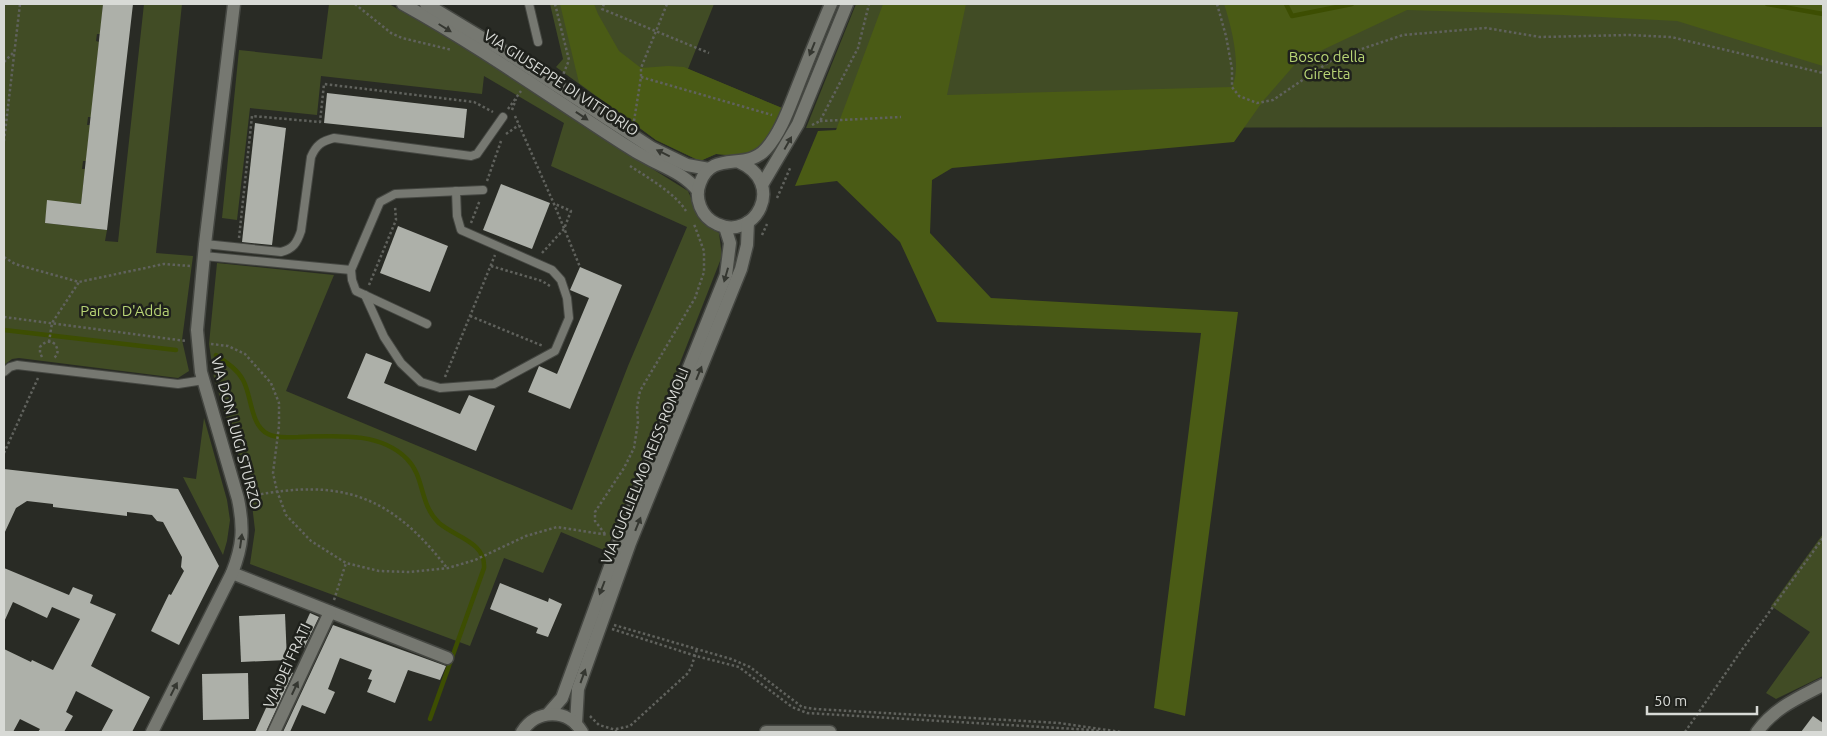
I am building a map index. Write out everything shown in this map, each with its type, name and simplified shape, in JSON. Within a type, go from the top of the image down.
[{"type":"street","name":"VIA DON LUIGI STURZO","points":[[152,732],[232,572],[239,555],[242,539],[242,520],[238,499],[204,380],[198,355],[197,330],[234,4]]},
{"type":"street","name":"VIA GIUSEPPE DI VITTORIO","points":[[403,4],[496,59],[623,144],[650,160],[681,174],[691,182],[698,192]]},
{"type":"street","name":"VIA GIUSEPPE DI VITTORIO","points":[[426,4],[652,148],[687,164],[709,169]]},
{"type":"street","points":[[739,162],[749,166],[757,174],[764,195],[762,206],[748,222],[737,226],[725,227],[716,224],[702,210],[698,201],[699,183],[709,169],[723,162],[739,162],[754,159],[766,149],[784,119],[830,4]]},
{"type":"street","points":[[762,185],[802,126],[847,4]]},
{"type":"street","name":"VIA GUGLIELMO REISS ROMOLI","points":[[581,729],[578,689],[630,543],[741,269],[747,245],[748,222]]},
{"type":"street","name":"VIA GUGLIELMO REISS ROMOLI","points":[[548,714],[562,698],[620,540],[726,275],[730,243],[725,227]]},
{"type":"street","points":[[232,572],[447,658]]},
{"type":"street","name":"VIA DEI FRATI","points":[[274,732],[330,612]]},
{"type":"street","points":[[1757,732],[1764,722],[1784,705],[1823,685]]},
{"type":"street","points":[[522,732],[535,718],[548,714],[567,718],[581,729]]},
{"type":"street","points":[[766,732],[830,732]]},
{"type":"lane","points":[[529,4],[538,42]]},
{"type":"lane","points":[[204,256],[238,247],[281,252],[291,249],[297,242],[301,231],[311,157],[315,147],[324,141],[334,138],[471,156],[477,154],[503,117]]},
{"type":"lane","points":[[427,324],[356,291],[351,270],[380,202],[395,194],[483,190]]},
{"type":"lane","points":[[364,295],[384,337],[401,363],[421,382],[440,388],[494,384],[555,351],[569,318],[567,298],[561,280],[552,270],[460,230],[456,191]]},
{"type":"lane","points":[[204,256],[351,270]]},
{"type":"lane","points":[[4,372],[10,367],[17,365],[178,384],[204,380]]},
{"type":"path","points":[[4,141],[20,4]]},
{"type":"path","points":[[355,4],[391,33],[402,38],[459,52]]},
{"type":"path","points":[[555,4],[569,60],[559,87]]},
{"type":"path","points":[[604,4],[602,9],[709,53]]},
{"type":"path","points":[[629,133],[634,124],[641,68],[667,4]]},
{"type":"path","points":[[820,120],[858,48],[869,4]]},
{"type":"path","points":[[1217,4],[1228,45],[1232,70],[1232,87],[1239,96],[1257,103],[1273,100],[1334,58],[1402,36],[1486,28],[1540,37],[1629,35],[1671,37],[1823,72]]},
{"type":"path","points":[[4,62],[15,50]]},
{"type":"path","points":[[641,77],[784,119]]},
{"type":"path","points":[[238,247],[252,116],[320,122],[324,84],[474,102],[503,117],[518,96]]},
{"type":"path","points":[[513,86],[521,91],[512,110],[580,267]]},
{"type":"path","points":[[802,126],[820,120],[901,117]]},
{"type":"path","points":[[503,136],[519,125]]},
{"type":"path","points":[[468,234],[506,127]]},
{"type":"path","points":[[627,163],[669,194],[688,213]]},
{"type":"path","points":[[364,295],[396,220],[395,194]]},
{"type":"path","points":[[535,262],[564,228],[571,211],[554,204]]},
{"type":"path","points":[[206,344],[228,346],[237,349],[253,362],[270,383],[279,403],[279,426],[273,473],[277,491],[286,515],[311,541],[346,563],[379,571],[410,572],[448,568],[475,560],[526,536],[558,527],[605,534],[595,520],[595,512],[624,468],[634,448],[640,391],[695,298],[704,272],[704,251],[697,229],[692,221]]},
{"type":"path","points":[[440,388],[499,247]]},
{"type":"path","points":[[4,257],[15,264],[79,282],[204,256]]},
{"type":"path","points":[[491,266],[542,281],[551,287],[554,293]]},
{"type":"path","points":[[50,341],[52,323],[79,282]]},
{"type":"path","points":[[470,316],[555,351]]},
{"type":"path","points":[[4,317],[189,342]]},
{"type":"path","points":[[50,341],[55,344],[58,353],[54,358],[47,360],[40,353],[40,348],[44,343],[50,341]]},
{"type":"path","points":[[4,453],[39,374]]},
{"type":"path","points":[[238,499],[277,491],[311,488],[341,492],[365,498],[388,509],[414,529],[432,547],[448,568]]},
{"type":"path","points":[[1685,732],[1823,538]]},
{"type":"path","points":[[330,612],[346,563]]},
{"type":"path","points":[[610,624],[731,659],[750,667],[802,707],[1060,723],[1121,732]]},
{"type":"path","points":[[608,628],[696,656],[739,667],[792,707],[807,713],[1102,732]]},
{"type":"path","points":[[616,730],[630,726],[687,674],[692,668],[698,649]]},
{"type":"green space","name":"Parco D'Adda","points":[[4,4],[103,4],[100,34],[97,34],[96,41],[99,42],[91,117],[88,117],[87,125],[90,125],[86,161],[83,161],[82,169],[85,169],[81,204],[48,201],[45,223],[107,230],[105,241],[118,242],[144,4],[182,4],[156,253],[193,256],[182,340],[189,371],[178,378],[19,358],[12,359],[4,365]]},
{"type":"green space","points":[[329,4],[389,4],[467,48],[688,191],[701,221],[719,233],[722,256],[606,551],[561,532],[543,573],[504,558],[470,646],[250,564],[255,530],[251,496],[214,378],[209,344],[217,263],[334,275],[286,391],[572,510],[628,366],[687,227],[551,166],[564,123],[484,76],[482,94],[321,76],[317,115],[250,108],[237,220],[222,218],[239,50],[322,59]]},
{"type":"green space","points":[[550,4],[714,4],[688,69],[782,108],[766,140],[739,156],[716,154],[700,161],[656,140],[556,67],[563,59]]},
{"type":"green space","points":[[560,4],[594,4],[619,51],[641,68],[684,67],[782,108],[766,140],[755,152],[739,156],[716,154],[700,161],[656,140],[579,83]]},
{"type":"green space","name":"Bosco della Giretta","points":[[856,4],[1823,4],[1823,127],[806,128]]},
{"type":"green space","points":[[883,4],[966,4],[947,95],[1232,87],[1235,79],[1236,57],[1230,23],[1224,4],[1823,4],[1823,66],[1677,21],[1407,10],[1297,62],[1263,101],[1234,142],[952,168],[932,180],[930,233],[991,298],[1238,312],[1185,716],[1154,708],[1201,333],[937,322],[900,242],[837,181],[795,186],[818,131],[836,130]]},
{"type":"green space","points":[[204,418],[227,500],[230,520],[223,555],[183,477],[196,479]]},
{"type":"green space","points":[[1823,534],[1823,676],[1776,699],[1766,693],[1810,632],[1771,606]]},
{"type":"building","points":[[103,4],[133,4],[107,230],[45,223],[47,200],[81,204]]},
{"type":"building","points":[[327,93],[467,109],[464,138],[324,123]]},
{"type":"building","points":[[255,123],[286,128],[272,245],[242,242]]},
{"type":"building","points":[[501,184],[550,203],[532,249],[483,230]]},
{"type":"building","points":[[398,226],[448,246],[430,292],[380,273]]},
{"type":"building","points":[[580,267],[622,285],[570,409],[528,392],[539,366],[557,374],[589,298],[570,290]]},
{"type":"building","points":[[366,353],[392,363],[384,383],[460,414],[469,395],[495,406],[476,451],[347,398]]},
{"type":"building","points":[[4,469],[178,489],[219,566],[179,645],[151,631],[169,594],[171,595],[184,571],[181,567],[182,557],[163,522],[157,521],[152,515],[127,512],[127,516],[53,507],[53,504],[27,501],[16,508],[4,534]]},
{"type":"building","points":[[4,568],[69,595],[73,587],[93,595],[90,603],[116,614],[91,666],[150,697],[132,732],[101,732],[113,710],[76,691],[66,712],[73,716],[64,732],[38,732],[40,729],[20,719],[13,732],[4,732],[4,649],[53,670],[80,619],[52,607],[47,618],[13,602],[4,622]]},
{"type":"building","points":[[500,583],[548,602],[549,598],[562,604],[548,637],[536,633],[538,628],[490,609]]},
{"type":"building","points":[[310,613],[319,617],[304,648],[296,644]]},
{"type":"building","points":[[285,614],[287,660],[241,662],[239,616]]},
{"type":"building","points":[[333,625],[446,666],[440,680],[408,670],[395,703],[367,692],[372,680],[368,679],[372,670],[340,658],[328,689],[335,692],[325,714],[302,705],[290,732],[283,732]]},
{"type":"building","points":[[287,662],[287,670],[293,673],[266,732],[255,732]]},
{"type":"building","points":[[248,673],[249,719],[203,720],[202,674]]},
{"type":"building","points":[[1813,716],[1823,723],[1823,732],[1801,732]]},
{"type":"waterway","points":[[1286,4],[1292,16],[1352,4]]},
{"type":"waterway","points":[[1767,4],[1823,14]]},
{"type":"waterway","points":[[4,330],[176,350]]},
{"type":"waterway","points":[[216,355],[241,376],[255,417],[262,430],[272,436],[279,437],[341,436],[370,439],[396,450],[413,466],[428,508],[433,516],[439,523],[468,541],[480,552],[484,568],[430,719]]}]
